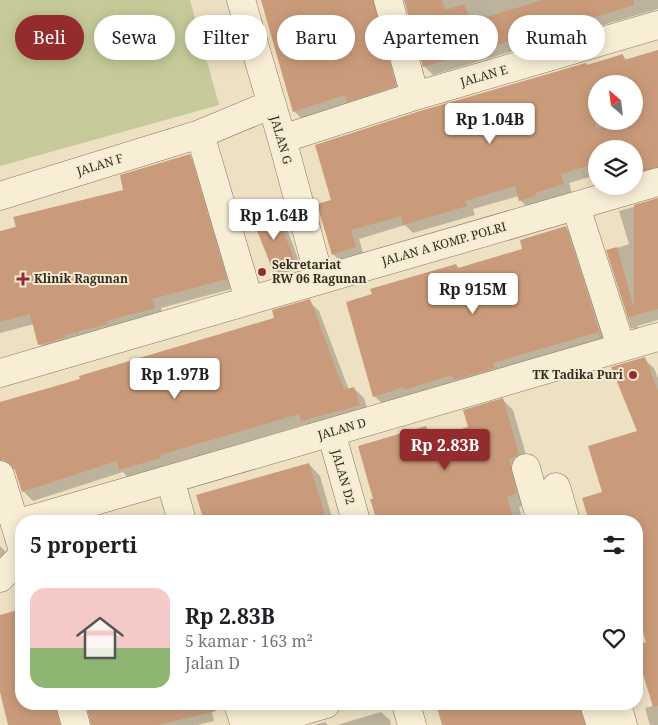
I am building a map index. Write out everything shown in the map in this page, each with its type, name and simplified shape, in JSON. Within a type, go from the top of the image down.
[{"type":"street","name":"JALAN G","points":[[240,0],[272,104],[320,280]]},
{"type":"street","points":[[388,0],[415,96]]},
{"type":"street","name":"JALAN E","points":[[282,139],[415,96],[658,25]]},
{"type":"street","name":"JALAN F","points":[[0,196],[200,134],[272,104]]},
{"type":"street","points":[[200,134],[249,300]]},
{"type":"street","name":"JALAN A KOMP. POLRI","points":[[0,373],[658,182]]},
{"type":"street","points":[[576,207],[621,347]]},
{"type":"street","name":"JALAN D","points":[[61,515],[170,479],[658,336]]},
{"type":"street","name":"JALAN D2","points":[[331,432],[354,515]]},
{"type":"street","points":[[526,468],[539,515]]},
{"type":"street","points":[[0,475],[16,515]]},
{"type":"street","points":[[170,479],[180,515]]},
{"type":"street","points":[[556,487],[564,515]]},
{"type":"street","points":[[0,578],[15,563]]},
{"type":"street","points":[[72,710],[76,725]]},
{"type":"street","points":[[240,710],[245,725]]},
{"type":"street","points":[[254,725],[305,710]]},
{"type":"street","points":[[408,710],[412,725]]},
{"type":"street","points":[[596,710],[601,725]]},
{"type":"street","points":[[619,710],[623,725]]},
{"type":"green space","points":[[0,0],[190,0],[194,15],[185,15],[185,60],[207,60],[219,105],[0,166]]},
{"type":"building","points":[[261,0],[373,0],[377,15],[365,15],[365,60],[389,60],[396,86],[347,102],[345,95],[293,112],[278,60],[355,60],[355,15],[277,15],[277,56],[267,15],[265,15]]},
{"type":"building","points":[[404,0],[442,0],[445,10],[465,4],[468,15],[408,15]]},
{"type":"building","points":[[542,0],[634,0],[634,5],[601,15],[508,15],[508,42],[498,44],[498,15],[493,15]]},
{"type":"building","points":[[658,50],[658,167],[643,171],[643,140],[588,140],[588,166],[561,174],[564,184],[535,193],[536,196],[519,201],[515,186],[465,201],[467,206],[403,225],[401,216],[351,230],[356,247],[332,255],[317,204],[331,200],[315,145],[420,111],[623,54],[624,60]]},
{"type":"building","points":[[421,60],[446,60],[423,67]]},
{"type":"building","points":[[190,154],[227,279],[152,299],[155,308],[107,321],[108,324],[65,335],[66,337],[38,345],[30,314],[0,322],[0,231],[16,227],[13,217],[123,190],[120,175]]},
{"type":"building","points":[[658,198],[658,309],[629,317],[633,328],[631,328],[606,250],[617,247],[634,308],[634,205]]},
{"type":"building","points":[[277,214],[294,259],[272,268],[254,223]]},
{"type":"building","points":[[566,226],[600,338],[598,332],[493,363],[495,368],[454,380],[452,375],[404,390],[404,387],[373,397],[346,302],[372,294],[370,289],[456,264],[458,268],[522,249],[520,240]]},
{"type":"building","points":[[310,299],[344,390],[354,387],[360,405],[301,421],[299,414],[160,455],[161,458],[119,470],[117,461],[22,492],[15,470],[11,464],[0,460],[0,402],[80,379],[79,376],[274,318],[272,310]]},
{"type":"building","points":[[645,357],[658,391],[658,706],[653,707],[643,674],[643,643],[646,642],[643,632],[643,515],[587,515],[582,498],[602,492],[588,446],[637,431],[611,367]]},
{"type":"building","points":[[503,398],[519,454],[509,460],[517,494],[507,497],[512,515],[375,515],[370,499],[373,499],[358,446],[426,426],[430,438],[468,427],[463,410]]},
{"type":"building","points":[[309,463],[325,515],[202,515],[196,495]]},
{"type":"building","points":[[15,611],[15,710],[56,710],[60,725],[8,725],[0,692],[0,615]]},
{"type":"building","points":[[87,710],[216,711],[158,725],[91,725]]},
{"type":"building","points":[[438,710],[581,710],[585,725],[442,725]]},
{"type":"place","name":"Sekretariat RW 06 Ragunan","points":[[262,272]]},
{"type":"place","name":"Klinik Ragunan","points":[[23,279]]},
{"type":"place","name":"TK Tadika Puri","points":[[633,375]]}]
